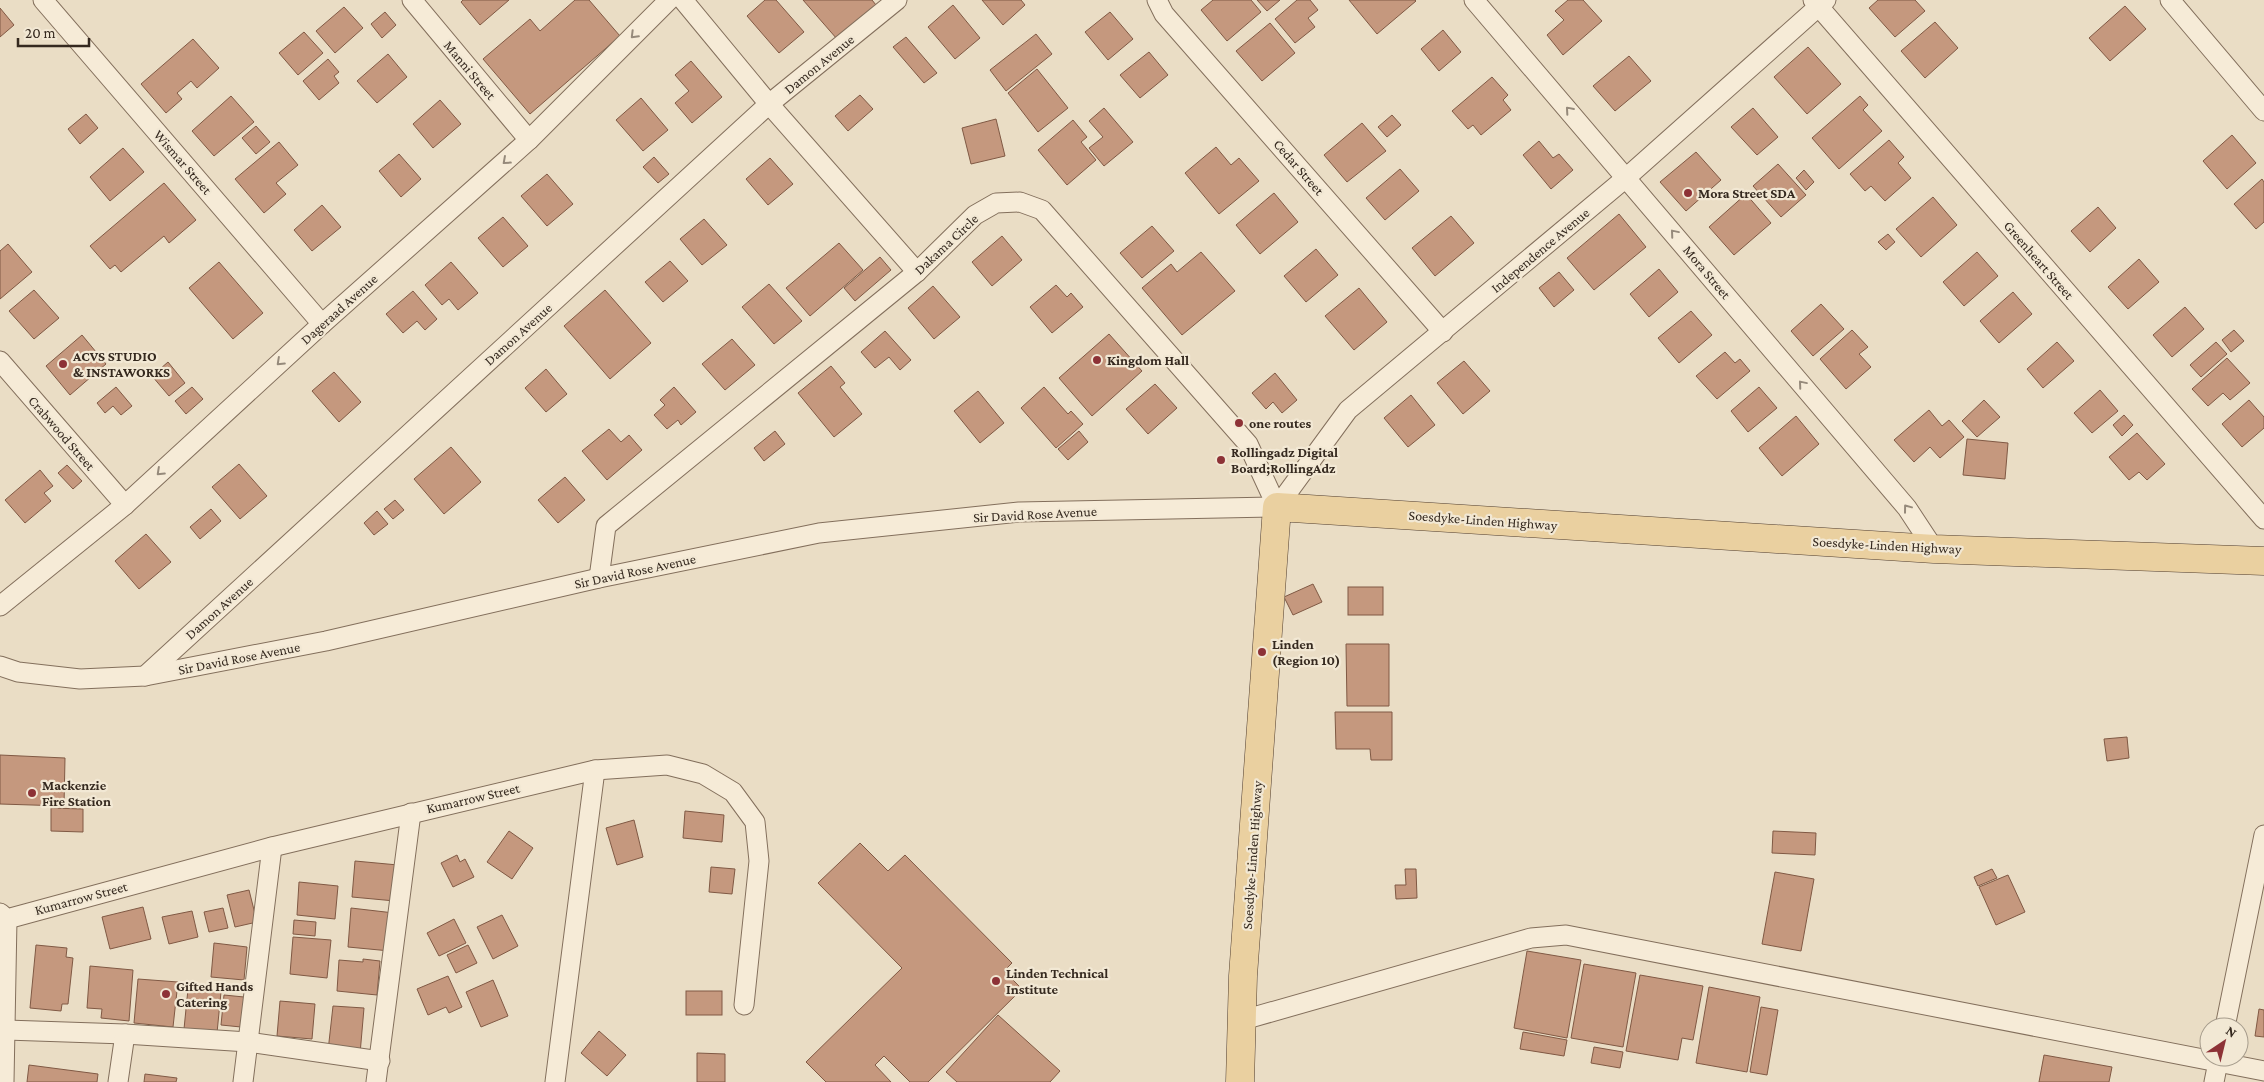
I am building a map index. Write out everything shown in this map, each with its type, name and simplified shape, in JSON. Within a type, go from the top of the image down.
[{"type":"main road","name":"Soesdyke-Linden Highway","points":[[1240,1082],[1243,976],[1277,507],[1934,549],[2264,561]]},
{"type":"street","name":"Wismar Street","points":[[43,0],[322,324]]},
{"type":"street","name":"Manni Street","points":[[412,0],[529,140]]},
{"type":"street","name":"Dageraad Avenue","points":[[0,606],[125,505],[322,324],[529,140],[668,0]]},
{"type":"street","points":[[683,0],[769,104],[917,272]]},
{"type":"street","name":"Damon Avenue","points":[[145,676],[769,104],[897,0]]},
{"type":"street","name":"Cedar Street","points":[[1157,0],[1171,21],[1443,332]]},
{"type":"street","name":"Mora Street","points":[[1474,0],[1907,508],[1934,549]]},
{"type":"street","points":[[2170,0],[2264,111]]},
{"type":"street","name":"Independence Avenue","points":[[1277,507],[1348,410],[1627,178],[1819,2]]},
{"type":"street","name":"Greenheart Street","points":[[1819,2],[2264,519]]},
{"type":"street","name":"Dakama Circle","points":[[599,578],[606,526],[917,272],[975,216],[996,203],[1020,202],[1042,210],[1248,444],[1277,507]]},
{"type":"street","name":"Crabwood Street","points":[[0,361],[125,505]]},
{"type":"street","name":"Sir David Rose Avenue","points":[[0,666],[18,672],[80,679],[145,676],[326,642],[599,578],[829,532],[1019,512],[1277,507]]},
{"type":"street","name":"Kumarrow Street","points":[[3,916],[272,847],[595,770],[667,765],[703,774],[734,792],[755,822],[759,861],[744,1005]]},
{"type":"street","points":[[555,1082],[595,770]]},
{"type":"street","points":[[376,1082],[412,813]]},
{"type":"street","points":[[2227,1017],[2263,843]]},
{"type":"street","points":[[243,1082],[272,847]]},
{"type":"street","points":[[3,916],[6,1030],[4,1082]]},
{"type":"street","points":[[1243,1020],[1531,938],[1566,935],[2199,1055]]},
{"type":"street","points":[[6,1030],[125,1034],[248,1042],[380,1061]]},
{"type":"street","points":[[118,1082],[125,1034]]},
{"type":"street","points":[[2214,1082],[2217,1067]]},
{"type":"street","points":[[2249,1067],[2264,1071]]},
{"type":"building","points":[[463,0],[509,0],[480,25],[461,2]]},
{"type":"building","points":[[575,0],[589,0],[620,36],[530,114],[483,59],[530,19],[540,31]]},
{"type":"building","points":[[765,0],[776,0],[804,32],[779,53],[747,16]]},
{"type":"building","points":[[803,0],[872,0],[876,5],[837,39]]},
{"type":"building","points":[[982,0],[1021,0],[1025,5],[1003,25]]},
{"type":"building","points":[[1213,0],[1251,0],[1261,12],[1227,41],[1201,10]]},
{"type":"building","points":[[1257,0],[1280,0],[1267,11]]},
{"type":"building","points":[[1297,0],[1310,0],[1318,10],[1308,18],[1315,27],[1295,43],[1275,19]]},
{"type":"building","points":[[1349,0],[1415,0],[1416,1],[1377,34]]},
{"type":"building","points":[[1568,0],[1583,0],[1602,21],[1563,55],[1547,35],[1564,20],[1555,11]]},
{"type":"building","points":[[1878,0],[1915,0],[1925,11],[1895,37],[1869,8]]},
{"type":"building","points":[[953,5],[980,38],[955,59],[928,27]]},
{"type":"building","points":[[2125,6],[2146,29],[2110,61],[2089,38]]},
{"type":"building","points":[[344,7],[363,28],[335,53],[316,31]]},
{"type":"building","points":[[0,8],[14,25],[0,37]]},
{"type":"building","points":[[385,12],[396,25],[382,38],[371,24]]},
{"type":"building","points":[[1110,12],[1133,39],[1108,60],[1085,32]]},
{"type":"building","points":[[1935,22],[1958,48],[1925,78],[1901,51]]},
{"type":"building","points":[[1270,23],[1295,53],[1262,81],[1236,51]]},
{"type":"building","points":[[1443,30],[1461,52],[1439,71],[1421,49]]},
{"type":"building","points":[[304,32],[323,53],[298,75],[279,53]]},
{"type":"building","points":[[1036,34],[1052,54],[1006,91],[990,70]]},
{"type":"building","points":[[906,37],[937,73],[924,83],[893,47]]},
{"type":"building","points":[[193,39],[219,68],[197,88],[191,81],[177,93],[182,99],[166,113],[141,84]]},
{"type":"building","points":[[1808,47],[1841,84],[1807,114],[1774,77]]},
{"type":"building","points":[[1149,52],[1168,75],[1140,98],[1120,75]]},
{"type":"building","points":[[388,54],[407,77],[377,103],[357,81]]},
{"type":"building","points":[[1629,56],[1651,81],[1615,111],[1593,86]]},
{"type":"building","points":[[328,59],[339,72],[334,76],[339,83],[319,100],[303,81]]},
{"type":"building","points":[[691,61],[722,97],[692,123],[675,103],[689,91],[675,75]]},
{"type":"building","points":[[1037,69],[1068,108],[1038,132],[1008,93]]},
{"type":"building","points":[[1492,77],[1508,95],[1503,100],[1511,110],[1481,135],[1473,125],[1468,129],[1452,111]]},
{"type":"building","points":[[860,95],[873,109],[848,131],[835,116]]},
{"type":"building","points":[[231,96],[254,122],[214,156],[192,131]]},
{"type":"building","points":[[1860,96],[1868,105],[1863,110],[1882,131],[1839,169],[1812,138]]},
{"type":"building","points":[[641,98],[668,130],[643,151],[616,120]]},
{"type":"building","points":[[440,100],[461,124],[433,148],[413,124]]},
{"type":"building","points":[[1104,108],[1133,142],[1104,166],[1089,148],[1103,137],[1089,121]]},
{"type":"building","points":[[1753,108],[1778,137],[1757,155],[1731,127]]},
{"type":"building","points":[[86,114],[98,128],[80,144],[68,129]]},
{"type":"building","points":[[1392,115],[1401,125],[1387,137],[1378,127]]},
{"type":"building","points":[[996,119],[1005,156],[971,164],[962,128]]},
{"type":"building","points":[[1073,120],[1087,137],[1081,142],[1096,160],[1067,185],[1038,150]]},
{"type":"building","points":[[1362,123],[1386,151],[1347,182],[1324,155]]},
{"type":"building","points":[[256,126],[270,142],[256,154],[242,138]]},
{"type":"building","points":[[2232,135],[2256,163],[2227,189],[2203,161]]},
{"type":"building","points":[[1889,140],[1904,157],[1898,163],[1911,178],[1885,201],[1871,186],[1865,191],[1850,174]]},
{"type":"building","points":[[1539,141],[1553,158],[1559,154],[1573,170],[1551,189],[1523,155]]},
{"type":"building","points":[[279,142],[298,165],[276,183],[286,194],[264,213],[235,179]]},
{"type":"building","points":[[1216,147],[1231,165],[1239,158],[1259,181],[1219,214],[1185,173]]},
{"type":"building","points":[[123,148],[144,172],[110,201],[90,177]]},
{"type":"building","points":[[1696,152],[1721,180],[1686,211],[1660,182]]},
{"type":"building","points":[[399,154],[421,179],[401,197],[379,171]]},
{"type":"building","points":[[654,157],[669,174],[658,183],[643,167]]},
{"type":"building","points":[[770,158],[793,184],[768,205],[746,179]]},
{"type":"building","points":[[1778,164],[1806,195],[1781,217],[1753,186]]},
{"type":"building","points":[[1400,169],[1419,191],[1385,220],[1366,198]]},
{"type":"building","points":[[1804,170],[1814,182],[1806,190],[1796,178]]},
{"type":"building","points":[[547,174],[573,204],[547,226],[521,196]]},
{"type":"building","points":[[2262,179],[2264,182],[2264,222],[2256,229],[2234,204]]},
{"type":"building","points":[[164,183],[196,220],[169,243],[164,236],[121,272],[115,265],[110,269],[90,246]]},
{"type":"building","points":[[1274,193],[1298,222],[1260,254],[1236,225]]},
{"type":"building","points":[[1746,194],[1771,223],[1734,255],[1709,227]]},
{"type":"building","points":[[1933,197],[1957,225],[1921,257],[1896,229]]},
{"type":"building","points":[[322,205],[341,227],[312,251],[294,230]]},
{"type":"building","points":[[2098,207],[2116,228],[2090,252],[2071,231]]},
{"type":"building","points":[[1619,214],[1646,247],[1594,290],[1567,258]]},
{"type":"building","points":[[1451,216],[1474,243],[1435,276],[1412,248]]},
{"type":"building","points":[[503,217],[528,246],[503,267],[478,238]]},
{"type":"building","points":[[704,219],[727,245],[702,265],[680,239]]},
{"type":"building","points":[[1152,226],[1174,251],[1142,278],[1120,253]]},
{"type":"building","points":[[1888,234],[1895,242],[1886,250],[1878,242]]},
{"type":"building","points":[[1002,236],[1022,260],[992,286],[972,262]]},
{"type":"building","points":[[839,243],[863,270],[810,316],[786,288]]},
{"type":"building","points":[[8,244],[32,272],[0,299],[0,251]]},
{"type":"building","points":[[1316,249],[1338,275],[1306,302],[1284,276]]},
{"type":"building","points":[[1201,252],[1235,291],[1182,335],[1142,288],[1171,264],[1177,272]]},
{"type":"building","points":[[1977,252],[1998,276],[1964,306],[1943,282]]},
{"type":"building","points":[[880,257],[891,270],[855,301],[844,288]]},
{"type":"building","points":[[2139,259],[2159,282],[2128,309],[2108,287]]},
{"type":"building","points":[[670,261],[688,281],[663,302],[645,282]]},
{"type":"building","points":[[219,262],[263,313],[233,339],[189,288]]},
{"type":"building","points":[[451,262],[478,293],[458,310],[449,299],[442,305],[425,285]]},
{"type":"building","points":[[1659,269],[1678,292],[1649,317],[1630,294]]},
{"type":"building","points":[[1559,272],[1574,290],[1554,307],[1539,288]]},
{"type":"building","points":[[769,284],[802,321],[774,344],[742,307]]},
{"type":"building","points":[[1056,285],[1067,297],[1071,293],[1083,307],[1052,333],[1030,307]]},
{"type":"building","points":[[933,286],[960,317],[934,339],[908,308]]},
{"type":"building","points":[[1359,288],[1387,322],[1354,350],[1325,316]]},
{"type":"building","points":[[34,290],[59,318],[34,339],[9,311]]},
{"type":"building","points":[[605,290],[651,343],[610,379],[564,326]]},
{"type":"building","points":[[413,291],[437,319],[425,330],[417,321],[403,333],[386,314]]},
{"type":"building","points":[[2013,292],[2032,314],[1999,343],[1980,321]]},
{"type":"building","points":[[1821,304],[1844,329],[1813,356],[1791,331]]},
{"type":"building","points":[[2185,307],[2204,329],[2172,357],[2153,335]]},
{"type":"building","points":[[1691,311],[1712,335],[1679,363],[1658,338]]},
{"type":"building","points":[[1852,330],[1868,347],[1859,354],[1871,367],[1846,389],[1820,359]]},
{"type":"building","points":[[2234,330],[2244,341],[2231,352],[2222,340]]},
{"type":"building","points":[[885,331],[911,360],[900,370],[889,357],[875,368],[861,352]]},
{"type":"building","points":[[1109,334],[1142,371],[1092,416],[1059,378]]},
{"type":"building","points":[[82,335],[106,364],[70,395],[46,366]]},
{"type":"building","points":[[732,339],[755,365],[725,390],[702,364]]},
{"type":"building","points":[[2057,342],[2074,361],[2043,388],[2027,369]]},
{"type":"building","points":[[2216,342],[2227,354],[2201,377],[2190,365]]},
{"type":"building","points":[[1725,352],[1735,363],[1740,359],[1750,371],[1717,399],[1696,376]]},
{"type":"building","points":[[2227,358],[2250,383],[2230,400],[2223,393],[2208,406],[2192,389]]},
{"type":"building","points":[[1464,361],[1490,391],[1463,414],[1437,383]]},
{"type":"building","points":[[168,362],[185,383],[169,396],[152,376]]},
{"type":"building","points":[[831,366],[845,383],[840,387],[862,414],[834,437],[798,393]]},
{"type":"building","points":[[546,369],[567,394],[546,412],[525,388]]},
{"type":"building","points":[[334,372],[361,402],[339,422],[312,391]]},
{"type":"building","points":[[1275,373],[1297,400],[1282,413],[1273,402],[1266,409],[1252,393]]},
{"type":"building","points":[[1155,384],[1177,408],[1148,434],[1126,409]]},
{"type":"building","points":[[116,387],[132,406],[121,415],[113,406],[105,413],[97,403]]},
{"type":"building","points":[[192,387],[203,399],[186,414],[175,401]]},
{"type":"building","points":[[674,387],[696,412],[681,425],[678,420],[667,429],[654,415],[665,405],[660,400]]},
{"type":"building","points":[[1044,387],[1068,414],[1071,411],[1083,424],[1056,448],[1021,408]]},
{"type":"building","points":[[1759,387],[1777,408],[1748,432],[1731,411]]},
{"type":"building","points":[[2100,390],[2118,411],[2092,433],[2074,413]]},
{"type":"building","points":[[978,391],[1004,423],[980,443],[954,411]]},
{"type":"building","points":[[1411,395],[1435,425],[1408,447],[1384,418]]},
{"type":"building","points":[[1984,400],[2000,417],[1977,437],[1962,421]]},
{"type":"building","points":[[2249,400],[2264,417],[2264,428],[2242,447],[2222,424]]},
{"type":"building","points":[[1929,410],[1942,426],[1949,420],[1964,437],[1940,458],[1930,447],[1914,462],[1894,440]]},
{"type":"building","points":[[2124,415],[2133,425],[2122,436],[2113,425]]},
{"type":"building","points":[[1796,416],[1819,444],[1782,476],[1759,448]]},
{"type":"building","points":[[609,429],[621,442],[629,435],[642,450],[607,480],[582,451]]},
{"type":"building","points":[[775,431],[785,444],[764,461],[754,448]]},
{"type":"building","points":[[1079,431],[1088,442],[1068,460],[1058,449]]},
{"type":"building","points":[[2137,433],[2165,464],[2147,480],[2139,472],[2129,480],[2109,457]]},
{"type":"building","points":[[1967,439],[2008,443],[2005,479],[1963,475]]},
{"type":"building","points":[[451,447],[481,482],[444,514],[414,479]]},
{"type":"building","points":[[239,464],[267,496],[240,519],[212,487]]},
{"type":"building","points":[[67,465],[82,481],[73,489],[58,473]]},
{"type":"building","points":[[40,470],[53,486],[44,493],[51,501],[25,523],[5,500]]},
{"type":"building","points":[[565,477],[585,500],[558,523],[538,500]]},
{"type":"building","points":[[395,500],[404,510],[393,519],[384,509]]},
{"type":"building","points":[[211,509],[221,521],[200,539],[190,527]]},
{"type":"building","points":[[377,511],[388,524],[374,535],[364,523]]},
{"type":"building","points":[[146,534],[171,562],[139,589],[115,561]]},
{"type":"building","points":[[1313,584],[1322,602],[1293,615],[1284,597]]},
{"type":"building","points":[[1348,587],[1383,587],[1383,615],[1348,615]]},
{"type":"building","points":[[1346,644],[1389,644],[1389,706],[1347,706]]},
{"type":"building","points":[[1335,712],[1392,712],[1392,760],[1371,760],[1370,749],[1336,749]]},
{"type":"building","points":[[2127,737],[2129,758],[2107,761],[2104,739]]},
{"type":"building","points":[[0,755],[65,758],[64,806],[0,804]]},
{"type":"building","points":[[51,808],[83,809],[83,832],[51,831]]},
{"type":"building","points":[[685,811],[724,815],[722,842],[683,838]]},
{"type":"building","points":[[634,820],[643,857],[617,865],[606,828]]},
{"type":"building","points":[[509,831],[533,848],[512,879],[487,862]]},
{"type":"building","points":[[1773,831],[1816,833],[1815,855],[1772,853]]},
{"type":"building","points":[[860,843],[888,871],[905,855],[1012,963],[1004,971],[1022,989],[928,1082],[910,1082],[884,1056],[875,1065],[891,1082],[826,1082],[806,1062],[902,968],[818,883]]},
{"type":"building","points":[[457,855],[460,862],[465,859],[474,877],[453,887],[441,863]]},
{"type":"building","points":[[355,861],[398,865],[395,901],[352,897]]},
{"type":"building","points":[[711,867],[735,869],[732,894],[709,892]]},
{"type":"building","points":[[1405,869],[1416,869],[1417,898],[1396,899],[1395,885],[1406,885]]},
{"type":"building","points":[[1992,869],[1997,878],[1978,886],[1974,877]]},
{"type":"building","points":[[1775,872],[1814,879],[1801,951],[1762,944]]},
{"type":"building","points":[[2008,875],[2025,912],[1996,925],[1979,887]]},
{"type":"building","points":[[299,882],[338,886],[335,919],[297,915]]},
{"type":"building","points":[[249,890],[257,922],[235,927],[227,895]]},
{"type":"building","points":[[143,907],[151,939],[110,949],[102,917]]},
{"type":"building","points":[[223,908],[228,928],[209,932],[204,912]]},
{"type":"building","points":[[351,908],[394,913],[390,951],[348,947]]},
{"type":"building","points":[[192,911],[198,937],[169,944],[162,917]]},
{"type":"building","points":[[502,915],[518,946],[493,959],[477,927]]},
{"type":"building","points":[[454,919],[466,943],[439,956],[427,933]]},
{"type":"building","points":[[294,920],[316,922],[315,936],[293,934]]},
{"type":"building","points":[[293,937],[331,940],[327,978],[290,974]]},
{"type":"building","points":[[214,943],[247,947],[244,980],[211,977]]},
{"type":"building","points":[[36,945],[67,948],[66,957],[73,958],[68,1004],[62,1004],[61,1011],[30,1008]]},
{"type":"building","points":[[468,945],[477,963],[456,973],[447,955]]},
{"type":"building","points":[[1527,951],[1581,960],[1567,1038],[1514,1028]]},
{"type":"building","points":[[363,959],[380,961],[377,995],[337,991],[339,960],[363,962]]},
{"type":"building","points":[[1584,964],[1636,973],[1623,1047],[1571,1038]]},
{"type":"building","points":[[90,966],[133,970],[129,1021],[101,1018],[102,1009],[87,1008]]},
{"type":"building","points":[[1640,975],[1703,986],[1693,1040],[1682,1038],[1678,1060],[1626,1051]]},
{"type":"building","points":[[448,976],[462,1007],[449,1013],[446,1007],[428,1015],[417,989]]},
{"type":"building","points":[[138,979],[178,982],[173,1027],[134,1023]]},
{"type":"building","points":[[493,980],[508,1016],[481,1027],[466,992]]},
{"type":"building","points":[[1709,987],[1760,997],[1747,1072],[1696,1063]]},
{"type":"building","points":[[188,989],[221,992],[217,1033],[184,1029]]},
{"type":"building","points":[[686,991],[722,991],[722,1015],[686,1015]]},
{"type":"building","points":[[224,995],[244,997],[241,1027],[221,1025]]},
{"type":"building","points":[[280,1001],[315,1004],[312,1039],[277,1036]]},
{"type":"building","points":[[333,1006],[364,1008],[360,1054],[328,1051]]},
{"type":"building","points":[[1761,1007],[1778,1010],[1767,1075],[1750,1072]]},
{"type":"building","points":[[2259,1009],[2264,1010],[2264,1037],[2255,1036]]},
{"type":"building","points":[[998,1015],[1060,1071],[1050,1082],[957,1082],[946,1072]]},
{"type":"building","points":[[599,1031],[626,1055],[607,1076],[581,1053]]},
{"type":"building","points":[[1523,1032],[1567,1040],[1564,1056],[1520,1049]]},
{"type":"building","points":[[1594,1047],[1623,1052],[1620,1068],[1591,1063]]},
{"type":"building","points":[[697,1053],[725,1054],[725,1082],[697,1082]]},
{"type":"building","points":[[2044,1055],[2112,1067],[2109,1082],[2039,1082]]},
{"type":"building","points":[[29,1065],[98,1074],[97,1082],[27,1082]]},
{"type":"building","points":[[145,1074],[177,1078],[176,1082],[144,1082]]},
{"type":"place","name":"Mora Street SDA","points":[[1688,193]]},
{"type":"place","name":"Kingdom Hall","points":[[1097,360]]},
{"type":"place","name":"ACVS STUDIO & INSTAWORKS","points":[[63,364]]},
{"type":"place","name":"one routes","points":[[1239,423]]},
{"type":"place","name":"Rollingadz Digital Board;RollingAdz","points":[[1221,460]]},
{"type":"place","name":"Linden (Region 10)","points":[[1262,652]]},
{"type":"place","name":"Mackenzie Fire Station","points":[[32,793]]},
{"type":"place","name":"Linden Technical Institute","points":[[996,981]]},
{"type":"place","name":"Gifted Hands Catering","points":[[166,994]]}]
